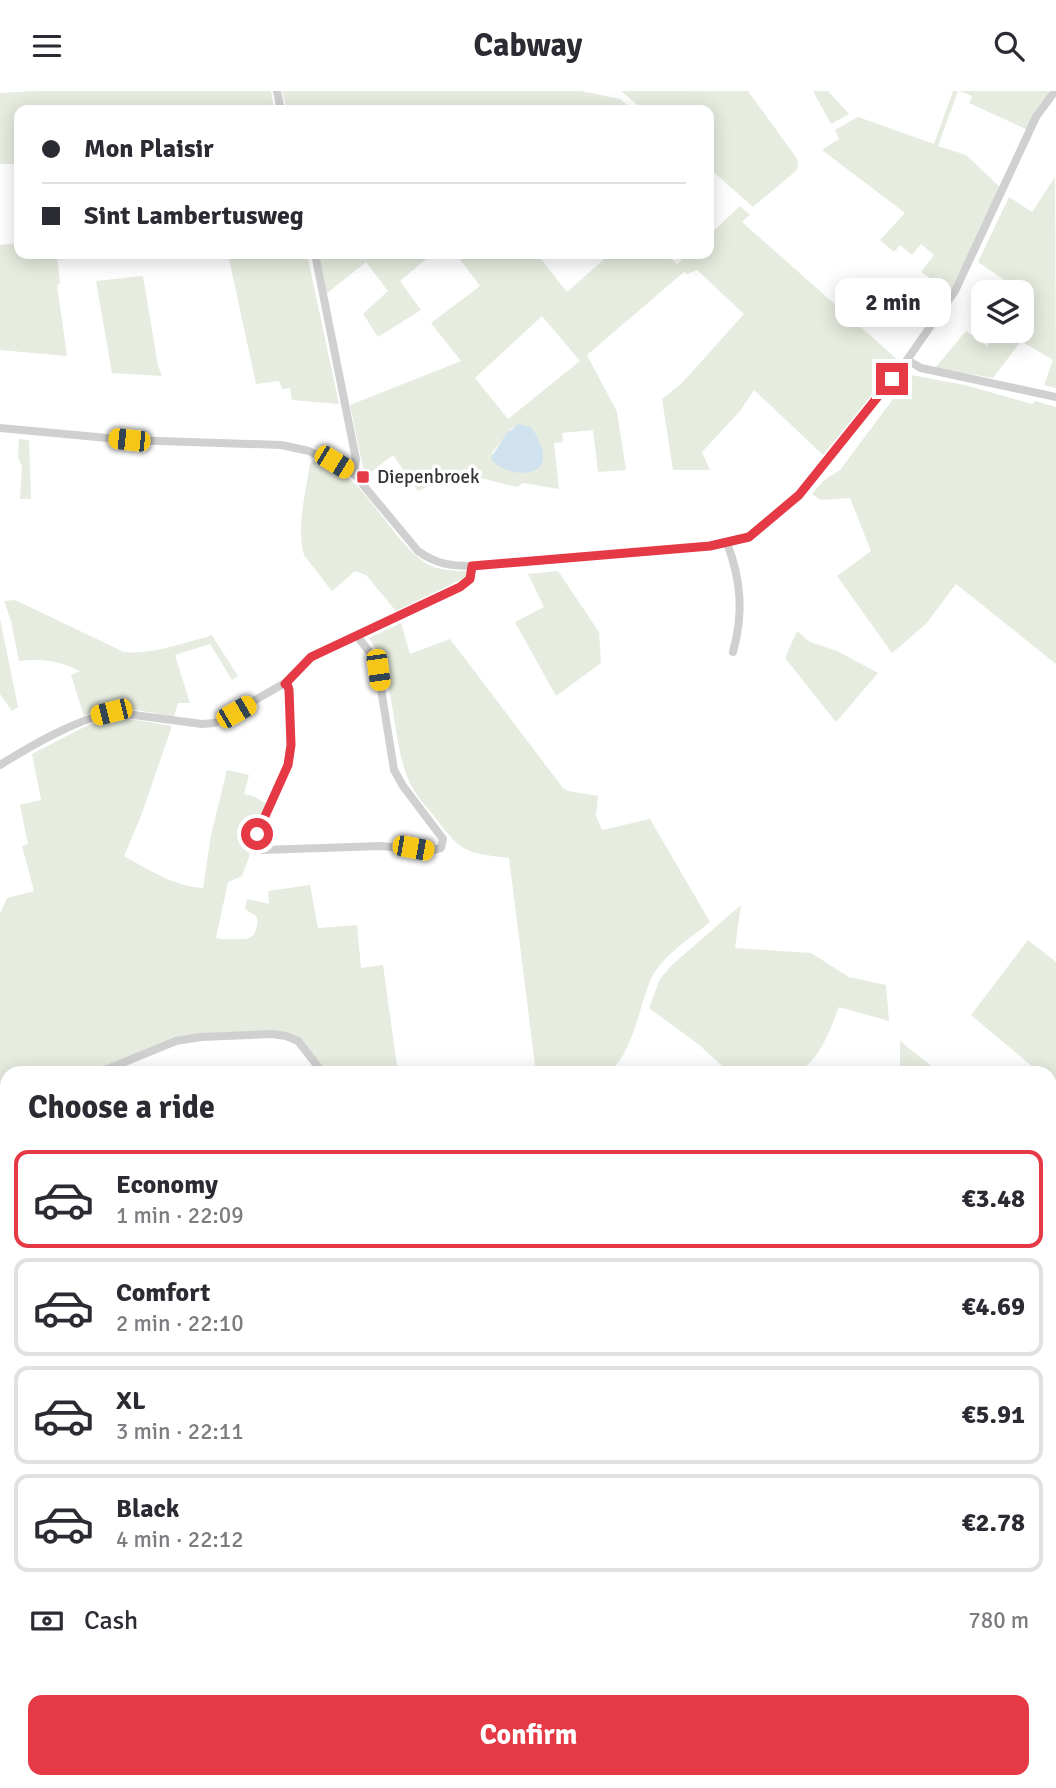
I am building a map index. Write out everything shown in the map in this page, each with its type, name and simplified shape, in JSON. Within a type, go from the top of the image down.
[{"type":"street","points":[[0,428],[129,440],[281,445],[309,451],[354,474],[418,551],[439,563],[472,566],[727,543],[749,537],[799,495],[908,360],[956,291],[1036,117],[1055,91]]},
{"type":"street","points":[[316,259],[356,459],[354,474]]},
{"type":"street","points":[[908,360],[921,368],[1056,397]]},
{"type":"street","points":[[727,543],[741,596],[740,626],[733,652]]},
{"type":"street","points":[[0,765],[32,746],[96,716],[123,712],[202,724],[215,723],[285,684],[311,657],[460,587],[470,579],[472,566]]},
{"type":"street","points":[[285,684],[287,683],[289,690],[290,704],[291,745],[288,765],[255,844],[262,850],[380,846],[429,851],[441,848],[443,839],[402,786],[394,770],[378,670],[371,654],[357,636]]},
{"type":"street","points":[[115,1066],[176,1041],[201,1037],[272,1034],[298,1041],[318,1066]]},
{"type":"shaded area","points":[[271,91],[273,105],[14,105],[14,164],[0,164],[0,93]]},
{"type":"shaded area","points":[[282,91],[581,91],[620,99],[627,105],[286,105]]},
{"type":"shaded area","points":[[621,91],[748,91],[795,156],[798,161],[797,170],[753,207],[714,172],[714,105],[638,105]]},
{"type":"shaded area","points":[[813,91],[828,91],[849,114],[831,124]]},
{"type":"shaded area","points":[[953,91],[958,91],[938,146],[966,155],[1001,188],[950,291],[921,272],[934,255],[921,244],[912,255],[900,245],[894,252],[880,240],[905,213],[822,150],[839,139],[835,130],[858,117],[934,144]]},
{"type":"shaded area","points":[[960,91],[1051,93],[1030,131],[969,103],[972,96]]},
{"type":"shaded area","points":[[1055,177],[1056,388],[1044,385],[1053,360],[1024,343],[1034,343],[1034,280],[1004,280],[978,262],[1009,197],[1032,212]]},
{"type":"shaded area","points":[[740,206],[750,215],[742,222],[899,361],[823,455],[754,390],[740,411],[702,452],[710,470],[673,470],[662,399],[683,382],[744,314],[697,270],[687,274],[684,272],[587,355],[617,412],[626,470],[598,472],[593,430],[562,433],[563,442],[554,443],[559,489],[523,483],[517,487],[468,475],[437,482],[418,491],[393,455],[365,477],[350,405],[461,361],[431,323],[480,286],[460,259],[541,259],[567,292],[604,259],[672,259],[677,264],[682,259],[714,259],[714,230]],"holes":[[[542,316],[580,361],[508,419],[475,378]],[[513,427],[537,470],[528,473],[492,453]]]},
{"type":"shaded area","points":[[14,244],[14,259],[58,259],[60,284],[57,285],[67,356],[0,350],[0,245]]},
{"type":"shaded area","points":[[229,259],[308,259],[339,404],[292,400],[290,388],[282,389],[279,381],[256,384]]},
{"type":"shaded area","points":[[319,259],[426,259],[400,281],[421,310],[378,337],[363,314],[388,291],[366,262],[326,294]]},
{"type":"shaded area","points":[[143,276],[162,376],[112,373],[96,281]]},
{"type":"shaded area","points":[[966,331],[971,335],[971,343],[983,343],[987,346],[989,343],[1019,343],[993,378],[935,368]]},
{"type":"shaded area","points":[[911,375],[965,385],[1032,404],[1035,401],[1056,407],[1056,664],[956,584],[926,624],[892,653],[837,576],[871,551],[850,498],[821,500],[812,494],[823,481],[840,470]]},
{"type":"shaded area","points":[[19,439],[29,440],[31,499],[20,499],[22,467],[18,457]]},
{"type":"shaded area","points":[[313,461],[352,481],[407,547],[426,563],[452,571],[469,571],[468,576],[396,611],[366,575],[355,571],[332,591],[304,555],[302,544],[302,509],[310,464]]},
{"type":"shaded area","points":[[558,571],[599,632],[601,663],[556,696],[515,622],[544,607],[528,574]]},
{"type":"shaded area","points":[[15,600],[124,652],[156,650],[211,634],[238,676],[232,680],[210,644],[175,655],[190,703],[178,703],[174,717],[117,709],[84,716],[71,675],[80,671],[51,661],[19,661],[4,601]]},
{"type":"shaded area","points":[[0,619],[18,707],[12,711],[0,694]]},
{"type":"shaded area","points":[[401,623],[410,654],[450,639],[563,788],[598,796],[596,816],[602,830],[650,819],[710,922],[657,969],[648,987],[629,1044],[615,1066],[535,1066],[509,858],[465,849],[443,828],[415,792],[402,759],[384,671],[369,638]]},
{"type":"shaded area","points":[[797,631],[810,642],[837,651],[878,673],[836,722],[785,658]]},
{"type":"shaded area","points":[[112,719],[130,719],[172,726],[124,856],[172,881],[203,888],[211,835],[227,770],[249,775],[244,794],[268,805],[242,876],[228,882],[216,938],[244,939],[253,935],[258,921],[256,916],[245,909],[247,899],[269,904],[268,891],[310,885],[318,928],[357,925],[361,968],[383,965],[397,1066],[321,1066],[303,1045],[288,1036],[193,1036],[110,1066],[0,1066],[0,914],[7,898],[34,891],[22,846],[28,844],[20,805],[41,800],[32,754],[88,725]]},
{"type":"shaded area","points":[[741,905],[735,948],[811,953],[849,977],[886,985],[889,1021],[839,1007],[822,1046],[806,1066],[722,1066],[698,1044],[649,1008],[660,979],[672,965]]},
{"type":"shaded area","points":[[1028,940],[1056,962],[1056,1066],[1032,1066],[971,1015]]},
{"type":"shaded area","points":[[900,1041],[931,1066],[900,1066]]},
{"type":"water","points":[[519,424],[531,427],[541,446],[543,460],[539,468],[530,472],[507,470],[491,458],[506,434]]},
{"type":"place","name":"Diepenbroek","points":[[363,477]]},
{"type":"route","points":[[257,834],[288,765],[291,745],[289,690],[287,683],[285,684],[300,665],[311,657],[460,587],[470,579],[472,566],[710,546],[749,537],[799,495],[892,379]]}]
